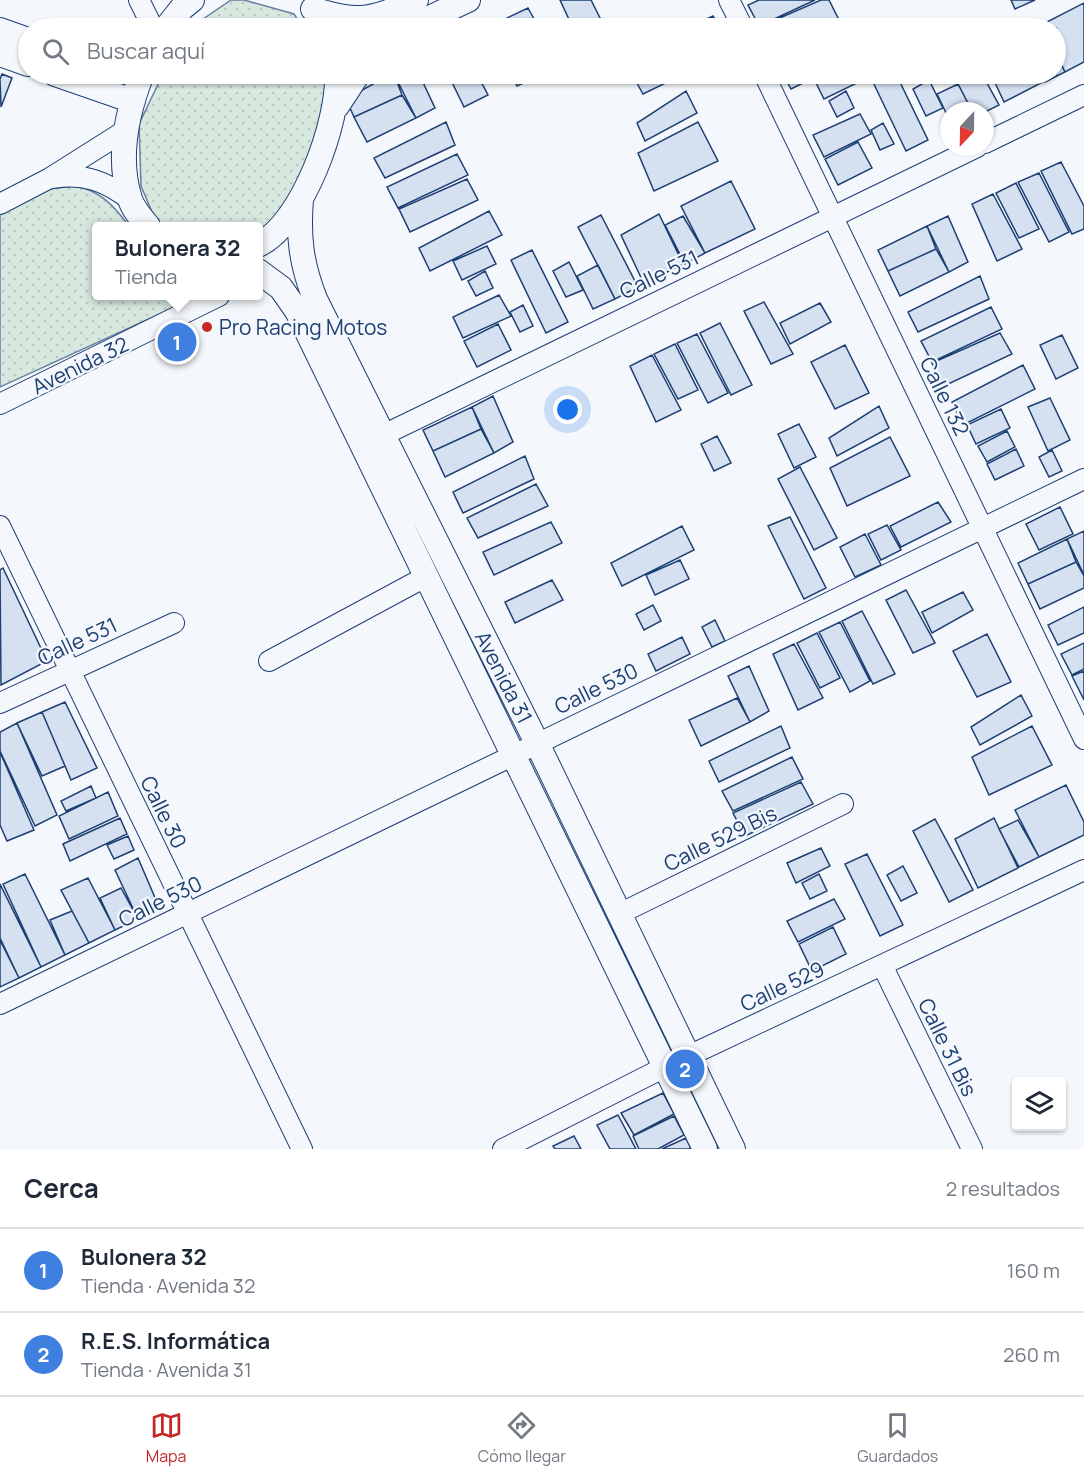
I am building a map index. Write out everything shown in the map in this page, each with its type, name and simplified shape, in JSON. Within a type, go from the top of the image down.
[{"type":"main road","points":[[174,18],[192,0]]},
{"type":"main road","points":[[313,13],[343,9],[379,16],[416,0]]},
{"type":"main road","points":[[429,18],[468,0]]},
{"type":"main road","points":[[0,30],[18,36]]},
{"type":"main road","points":[[0,54],[18,60]]},
{"type":"main road","points":[[135,84],[124,154],[130,200],[144,222]]},
{"type":"main road","points":[[263,242],[279,231],[301,199],[322,149],[334,110],[338,84]]},
{"type":"main road","points":[[334,110],[351,84]]},
{"type":"main road","name":"Avenida 31","points":[[301,199],[299,241],[307,281],[427,576],[705,1149]]},
{"type":"main road","name":"Avenida 31","points":[[263,278],[289,298],[373,440],[537,743],[733,1149]]},
{"type":"street","points":[[140,0],[148,18]]},
{"type":"street","points":[[729,0],[738,18]]},
{"type":"street","name":"Calle 132","points":[[769,84],[1084,739]]},
{"type":"street","points":[[994,139],[1084,95]]},
{"type":"street","points":[[0,204],[50,178],[126,130]]},
{"type":"street","name":"Calle 531","points":[[373,440],[959,156]]},
{"type":"street","points":[[50,178],[85,177],[101,181],[117,189],[130,200]]},
{"type":"street","name":"Avenida 32","points":[[0,404],[195,302]]},
{"type":"street","name":"Calle 530","points":[[0,1004],[1084,479]]},
{"type":"street","name":"Calle 30","points":[[0,526],[302,1149]]},
{"type":"street","points":[[269,661],[427,576]]},
{"type":"street","name":"Calle 531","points":[[0,703],[174,623]]},
{"type":"street","name":"Calle 529 Bis","points":[[619,914],[843,804]]},
{"type":"street","name":"Calle 529","points":[[503,1149],[665,1067],[1084,870]]},
{"type":"street","name":"Calle 31 Bis","points":[[882,965],[972,1149]]},
{"type":"shaded area","points":[[231,0],[244,0],[294,14],[297,18],[205,18]]},
{"type":"shaded area","points":[[158,84],[325,84],[329,96],[308,172],[275,218],[263,229],[263,222],[156,222],[141,186],[139,124]]},
{"type":"shaded area","points":[[75,186],[84,188],[106,200],[126,222],[92,222],[92,300],[190,300],[0,387],[0,210],[50,189]]},
{"type":"building","points":[[560,0],[591,0],[600,18],[568,18]]},
{"type":"building","points":[[759,0],[815,0],[776,18],[755,18],[748,5]]},
{"type":"building","points":[[821,0],[829,0],[838,18],[780,18]]},
{"type":"building","points":[[1011,0],[1035,0],[1015,9]]},
{"type":"building","points":[[1084,3],[1084,62],[1066,71],[1066,18],[1055,18]]},
{"type":"building","points":[[528,8],[534,18],[507,18]]},
{"type":"building","points":[[2,74],[12,78],[1,107],[0,79]]},
{"type":"building","points":[[373,84],[398,84],[402,95],[354,117],[346,99]]},
{"type":"building","points":[[399,84],[424,84],[435,108],[416,118]]},
{"type":"building","points":[[453,84],[482,84],[488,95],[464,107]]},
{"type":"building","points":[[638,84],[664,84],[643,94]]},
{"type":"building","points":[[788,84],[801,84],[791,89]]},
{"type":"building","points":[[816,84],[855,84],[824,99]]},
{"type":"building","points":[[874,84],[901,84],[928,140],[906,151]]},
{"type":"building","points":[[922,84],[931,84],[940,102],[940,109],[926,116],[913,89]]},
{"type":"building","points":[[958,84],[987,84],[999,105],[994,108],[994,102],[967,102]]},
{"type":"building","points":[[958,84],[967,102],[941,102],[937,94]]},
{"type":"building","points":[[996,84],[1039,84],[1004,102]]},
{"type":"building","points":[[686,91],[697,113],[645,141],[637,123]]},
{"type":"building","points":[[846,91],[854,108],[837,117],[829,101]]},
{"type":"building","points":[[402,95],[416,118],[367,142],[354,117]]},
{"type":"building","points":[[860,114],[871,134],[824,157],[813,135]]},
{"type":"building","points":[[446,122],[455,145],[385,178],[374,158]]},
{"type":"building","points":[[698,122],[718,161],[654,191],[638,153]]},
{"type":"building","points":[[883,123],[894,144],[880,150],[871,130]]},
{"type":"building","points":[[858,142],[872,168],[838,185],[825,159]]},
{"type":"building","points":[[457,154],[468,175],[398,208],[387,187]]},
{"type":"building","points":[[1061,162],[1084,206],[1084,229],[1072,234],[1041,171]]},
{"type":"building","points":[[1039,173],[1069,232],[1049,242],[1018,182]]},
{"type":"building","points":[[467,179],[478,200],[410,232],[399,209]]},
{"type":"building","points":[[731,181],[755,229],[705,253],[681,206]]},
{"type":"building","points":[[1016,183],[1039,229],[1019,238],[996,193]]},
{"type":"building","points":[[993,194],[1022,249],[997,261],[972,204]]},
{"type":"building","points":[[489,211],[502,235],[430,271],[419,248]]},
{"type":"building","points":[[659,214],[683,264],[644,284],[621,235]]},
{"type":"building","points":[[601,215],[638,287],[615,299],[578,227]]},
{"type":"building","points":[[683,216],[705,253],[685,264],[665,225]]},
{"type":"building","points":[[948,216],[968,262],[949,272],[927,226]]},
{"type":"building","points":[[927,226],[936,249],[888,271],[878,250]]},
{"type":"building","points":[[487,246],[496,264],[462,280],[453,261]]},
{"type":"building","points":[[936,249],[949,272],[900,296],[888,271]]},
{"type":"building","points":[[532,250],[568,322],[546,333],[511,260]]},
{"type":"building","points":[[569,262],[583,290],[566,297],[553,271]]},
{"type":"building","points":[[598,265],[615,299],[593,309],[577,276]]},
{"type":"building","points":[[485,271],[493,288],[476,296],[468,281]]},
{"type":"building","points":[[980,276],[989,299],[918,332],[908,312]]},
{"type":"building","points":[[499,295],[511,316],[463,338],[453,317]]},
{"type":"building","points":[[764,302],[793,354],[771,364],[744,311]]},
{"type":"building","points":[[820,303],[831,322],[790,344],[780,323]]},
{"type":"building","points":[[523,305],[533,326],[520,332],[510,312]]},
{"type":"building","points":[[991,307],[1002,329],[932,362],[921,341]]},
{"type":"building","points":[[720,323],[752,385],[731,395],[700,333]]},
{"type":"building","points":[[498,324],[511,350],[477,367],[464,341]]},
{"type":"building","points":[[1000,333],[1012,354],[944,386],[932,363]]},
{"type":"building","points":[[697,334],[728,393],[708,403],[677,343]]},
{"type":"building","points":[[1062,335],[1078,368],[1056,379],[1040,345]]},
{"type":"building","points":[[675,344],[698,390],[678,399],[654,354]]},
{"type":"building","points":[[845,345],[869,393],[835,409],[811,362]]},
{"type":"building","points":[[652,355],[681,410],[656,422],[630,366]]},
{"type":"building","points":[[1023,365],[1035,389],[963,425],[952,402]]},
{"type":"building","points":[[493,396],[513,442],[494,453],[472,407]]},
{"type":"building","points":[[1050,398],[1070,440],[1048,451],[1028,407]]},
{"type":"building","points":[[879,406],[889,428],[837,456],[829,438]]},
{"type":"building","points":[[472,407],[481,429],[433,451],[423,430]]},
{"type":"building","points":[[1001,409],[1010,428],[976,444],[967,425]]},
{"type":"building","points":[[799,424],[816,457],[794,468],[778,434]]},
{"type":"building","points":[[481,429],[494,453],[445,477],[433,451]]},
{"type":"building","points":[[1007,431],[1015,447],[987,462],[978,446]]},
{"type":"building","points":[[717,436],[731,463],[714,471],[701,444]]},
{"type":"building","points":[[890,437],[910,476],[847,506],[830,468]]},
{"type":"building","points":[[1016,449],[1024,466],[995,480],[987,464]]},
{"type":"building","points":[[1052,450],[1062,471],[1049,477],[1039,457]]},
{"type":"building","points":[[525,456],[534,479],[463,513],[453,492]]},
{"type":"building","points":[[800,467],[837,538],[814,550],[778,479]]},
{"type":"building","points":[[536,484],[548,506],[478,538],[467,518]]},
{"type":"building","points":[[938,502],[951,522],[901,547],[890,526]]},
{"type":"building","points":[[1060,507],[1073,534],[1039,550],[1026,524]]},
{"type":"building","points":[[790,517],[826,588],[804,599],[768,526]]},
{"type":"building","points":[[551,522],[562,543],[494,575],[483,552]]},
{"type":"building","points":[[887,525],[901,550],[881,560],[868,534]]},
{"type":"building","points":[[682,526],[694,550],[622,586],[611,563]]},
{"type":"building","points":[[1084,531],[1084,575],[1067,539]]},
{"type":"building","points":[[865,534],[881,565],[855,577],[840,547]]},
{"type":"building","points":[[1067,539],[1076,562],[1028,584],[1018,563]]},
{"type":"building","points":[[680,560],[689,579],[655,595],[646,575]]},
{"type":"building","points":[[1076,562],[1084,576],[1084,588],[1040,609],[1028,584]]},
{"type":"building","points":[[3,568],[47,661],[1,685],[0,570]]},
{"type":"building","points":[[552,580],[563,600],[515,623],[505,602]]},
{"type":"building","points":[[906,590],[935,643],[913,653],[886,600]]},
{"type":"building","points":[[963,592],[973,610],[932,633],[922,612]]},
{"type":"building","points":[[653,605],[661,621],[644,630],[636,614]]},
{"type":"building","points":[[1084,607],[1084,633],[1058,645],[1048,625]]},
{"type":"building","points":[[862,611],[895,674],[873,684],[842,621]]},
{"type":"building","points":[[715,620],[725,641],[712,647],[702,627]]},
{"type":"building","points":[[840,622],[870,681],[850,692],[819,632]]},
{"type":"building","points":[[817,633],[840,678],[820,688],[797,643]]},
{"type":"building","points":[[987,634],[1011,682],[977,697],[953,651]]},
{"type":"building","points":[[682,637],[690,654],[656,671],[648,654]]},
{"type":"building","points":[[1084,643],[1084,669],[1072,675],[1061,654]]},
{"type":"building","points":[[794,644],[823,698],[798,710],[773,654]]},
{"type":"building","points":[[749,666],[769,711],[750,722],[728,676]]},
{"type":"building","points":[[1084,671],[1084,700],[1072,676]]},
{"type":"building","points":[[1021,695],[1032,716],[980,745],[971,727]]},
{"type":"building","points":[[737,698],[750,722],[701,746],[689,720]]},
{"type":"building","points":[[65,702],[97,768],[71,780],[42,712]]},
{"type":"building","points":[[42,712],[65,766],[42,776],[17,723]]},
{"type":"building","points":[[17,723],[57,815],[35,826],[0,751],[0,732]]},
{"type":"building","points":[[781,726],[790,748],[719,782],[709,761]]},
{"type":"building","points":[[1032,726],[1052,765],[989,795],[972,757]]},
{"type":"building","points":[[0,752],[34,830],[7,841],[0,825]]},
{"type":"building","points":[[792,757],[803,779],[733,811],[722,791]]},
{"type":"building","points":[[801,782],[813,804],[745,836],[733,813]]},
{"type":"building","points":[[1066,785],[1084,822],[1084,835],[1039,857],[1015,810]]},
{"type":"building","points":[[91,786],[96,798],[66,811],[61,801]]},
{"type":"building","points":[[108,792],[118,816],[69,839],[59,816]]},
{"type":"building","points":[[120,818],[127,834],[70,861],[63,844]]},
{"type":"building","points":[[994,818],[1018,868],[978,888],[955,839]]},
{"type":"building","points":[[935,819],[973,890],[949,902],[913,831]]},
{"type":"building","points":[[1018,820],[1039,857],[1019,867],[999,829]]},
{"type":"building","points":[[128,836],[134,850],[114,859],[107,845]]},
{"type":"building","points":[[821,848],[830,866],[796,883],[787,863]]},
{"type":"building","points":[[867,854],[903,925],[880,936],[845,864]]},
{"type":"building","points":[[138,858],[159,907],[138,919],[115,870]]},
{"type":"building","points":[[903,866],[917,893],[901,901],[887,875]]},
{"type":"building","points":[[25,874],[65,955],[41,967],[3,884]]},
{"type":"building","points":[[819,874],[827,891],[810,899],[802,883]]},
{"type":"building","points":[[88,878],[115,930],[89,943],[61,890]]},
{"type":"building","points":[[0,884],[41,967],[19,978],[0,938]]},
{"type":"building","points":[[121,888],[138,919],[115,930],[100,898]]},
{"type":"building","points":[[834,899],[845,919],[798,942],[787,921]]},
{"type":"building","points":[[72,911],[89,943],[65,955],[50,920]]},
{"type":"building","points":[[833,927],[846,954],[812,971],[799,944]]},
{"type":"building","points":[[0,940],[19,978],[0,987]]},
{"type":"building","points":[[663,1093],[674,1114],[634,1135],[621,1113]]},
{"type":"building","points":[[618,1115],[636,1149],[610,1149],[597,1125]]},
{"type":"building","points":[[674,1116],[684,1135],[658,1149],[639,1149],[633,1136]]},
{"type":"building","points":[[574,1136],[581,1149],[555,1149],[553,1146]]},
{"type":"building","points":[[686,1138],[691,1149],[662,1149]]},
{"type":"place","name":"Pro Racing Motos","points":[[207,327]]},
{"type":"place","name":"Bulonera 32","points":[[177,342]]},
{"type":"place","name":"R.E.S. Informática","points":[[685,1069]]}]
